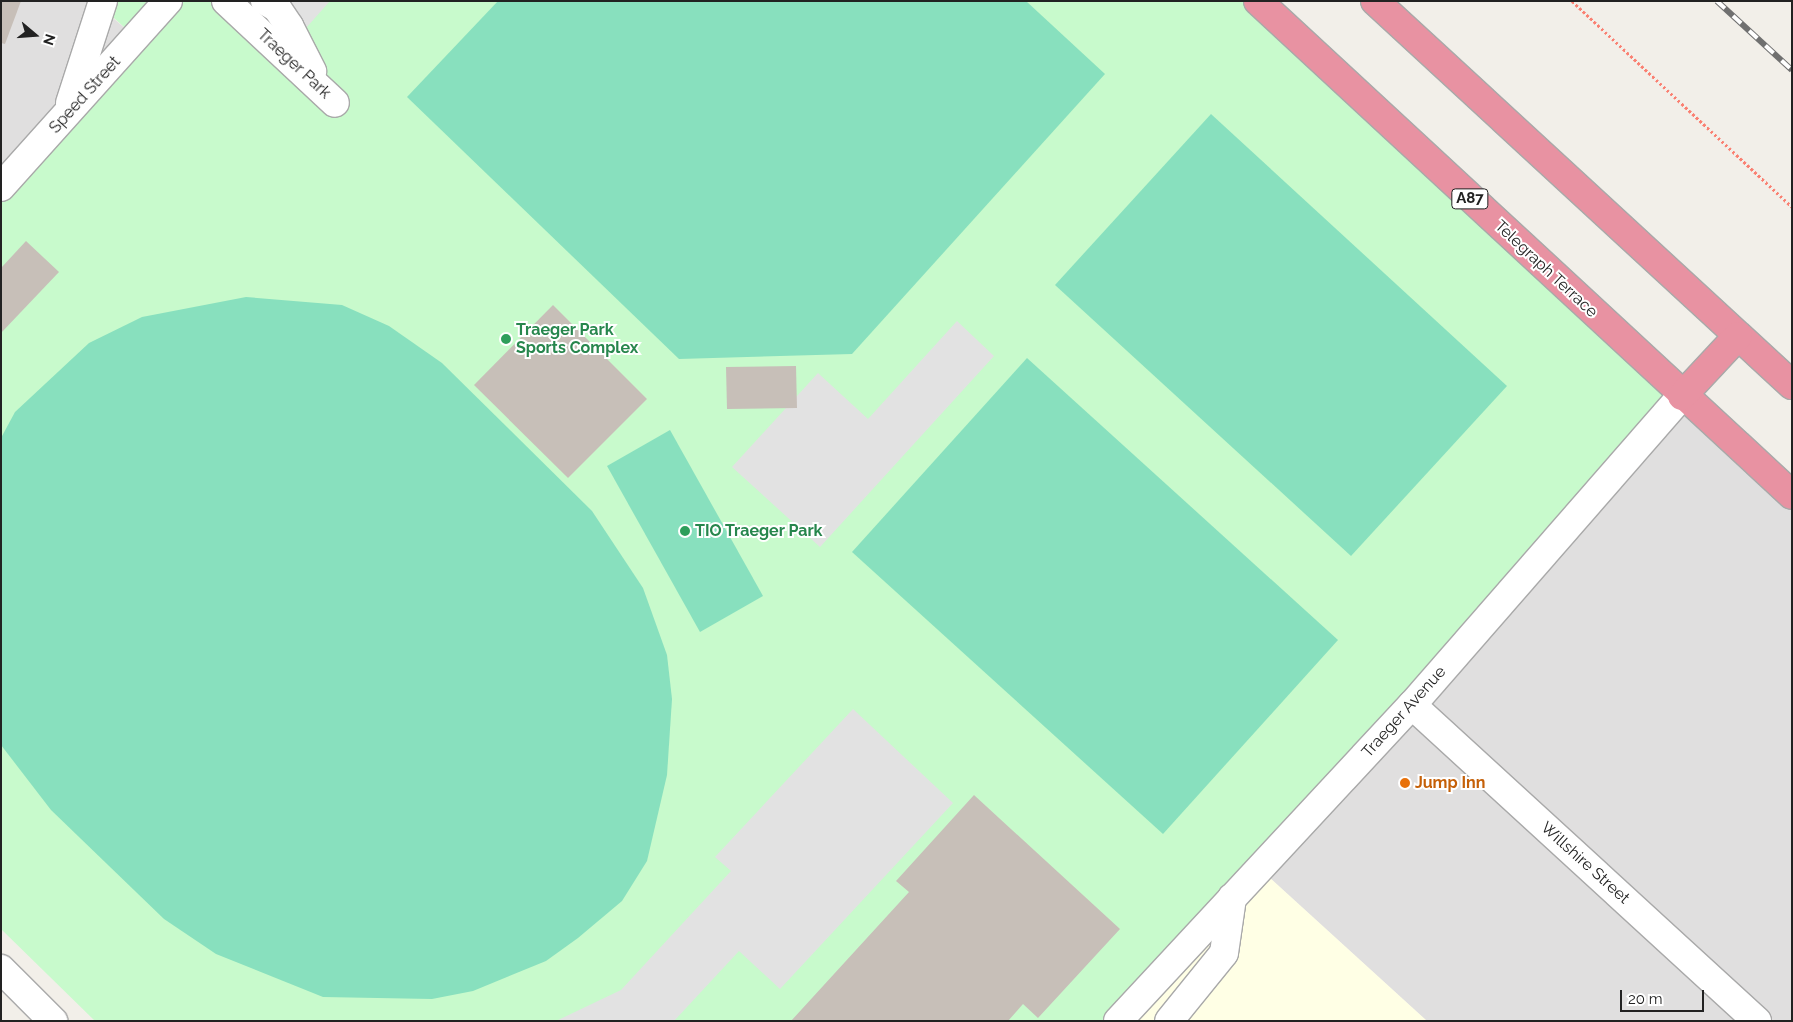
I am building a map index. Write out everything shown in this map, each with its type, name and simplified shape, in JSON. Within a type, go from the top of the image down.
[{"type":"highway","name":"Telegraph Terrace","points":[[1258,1],[1682,396],[1792,495]]},
{"type":"highway","points":[[1375,1],[1792,385]]},
{"type":"highway","points":[[1682,396],[1738,336]]},
{"type":"street","points":[[61,123],[103,1]]},
{"type":"street","name":"Speed Street","points":[[1,187],[61,123],[168,1]]},
{"type":"street","name":"Traeger Park","points":[[226,1],[335,103],[314,75],[277,8],[265,1]]},
{"type":"street","name":"Traeger Avenue","points":[[1118,1021],[1412,705],[1682,396]]},
{"type":"street","name":"Willshire Street","points":[[1412,705],[1757,1021]]},
{"type":"street","points":[[1169,1021],[1220,960],[1232,898]]},
{"type":"street","points":[[1,969],[53,1021]]},
{"type":"path","points":[[1572,1],[1792,207]]},
{"type":"shaded area","points":[[1,1],[93,1],[134,36],[1,187]]},
{"type":"shaded area","points":[[236,1],[330,1],[306,28],[270,42]]},
{"type":"shaded area","points":[[957,321],[994,356],[820,547],[732,467],[818,373],[868,419]]},
{"type":"shaded area","points":[[1682,396],[1792,495],[1792,1021],[1427,1021],[1259,868]]},
{"type":"shaded area","points":[[853,709],[953,803],[780,989],[739,951],[674,1021],[556,1021],[621,990],[731,871],[715,857]]},
{"type":"shaded area","points":[[1259,868],[1427,1021],[1118,1021]]},
{"type":"green space","points":[[95,1],[1258,1],[1682,396],[1118,1021],[95,1021],[1,929],[1,187],[134,36]]},
{"type":"green space","points":[[498,1],[1026,1],[1105,74],[852,354],[679,359],[407,97]]},
{"type":"green space","points":[[1211,114],[1507,386],[1351,556],[1055,285]]},
{"type":"green space","points":[[246,297],[342,305],[389,326],[442,363],[592,511],[643,588],[667,655],[672,699],[667,775],[647,861],[622,901],[578,938],[546,961],[473,991],[432,999],[323,997],[216,954],[164,919],[51,810],[1,745],[1,438],[15,412],[89,343],[142,317]]},
{"type":"green space","points":[[1027,358],[1338,640],[1163,834],[852,552]]},
{"type":"green space","name":"TIO Traeger Park","points":[[670,430],[763,596],[700,632],[607,466]]},
{"type":"building","points":[[1,1],[21,1],[5,44],[1,43]]},
{"type":"building","points":[[26,241],[59,272],[1,333],[1,268]]},
{"type":"building","points":[[553,305],[647,399],[568,478],[474,385]]},
{"type":"building","points":[[796,366],[797,408],[727,409],[726,367]]},
{"type":"building","points":[[974,795],[1120,929],[1038,1018],[1023,1004],[1008,1021],[791,1021],[909,892],[896,881]]},
{"type":"railway","points":[[1717,1],[1792,70]]},
{"type":"place","name":"Traeger Park Sports Complex","points":[[506,339]]},
{"type":"place","name":"TIO Traeger Park","points":[[685,531]]},
{"type":"place","name":"Jump Inn","points":[[1405,783]]}]
